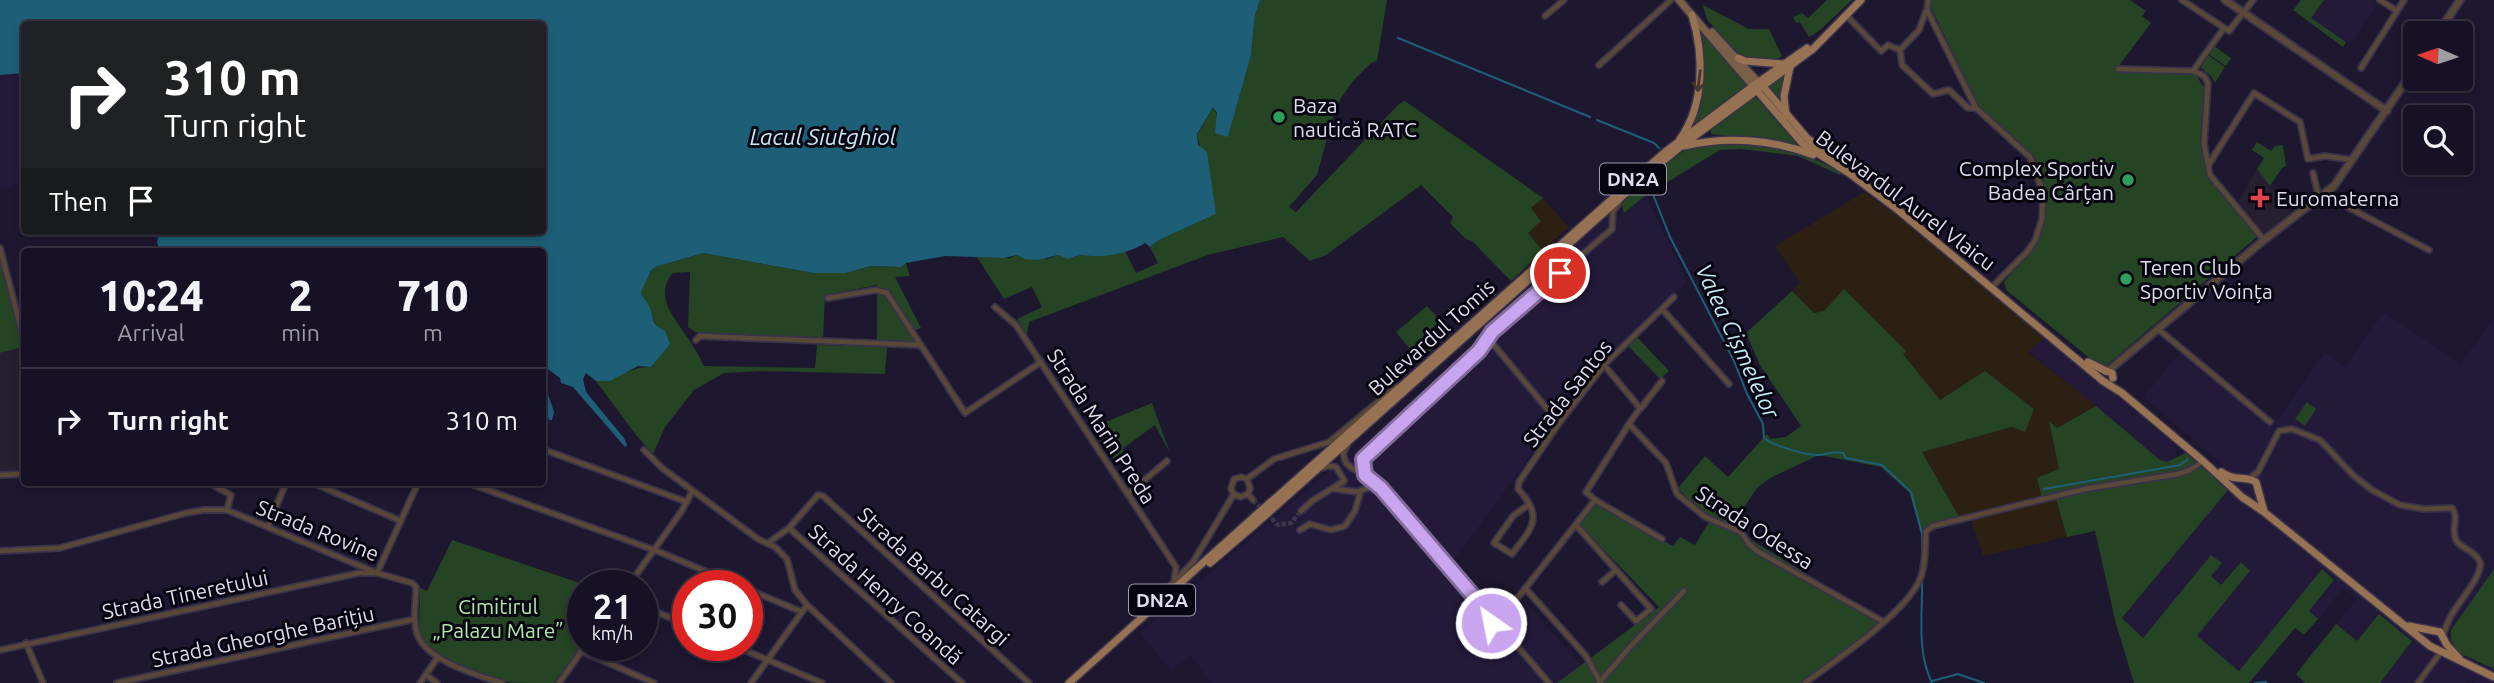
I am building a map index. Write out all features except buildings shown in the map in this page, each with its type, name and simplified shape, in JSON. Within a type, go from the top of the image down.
[{"type":"main road","name":"Bulevardul Aurel Vlaicu","points":[[1681,0],[1807,138],[1897,205],[2089,364],[2108,376]]},
{"type":"main road","name":"Bulevardul Aurel Vlaicu","points":[[1681,0],[1738,58],[1803,144],[1898,211],[2108,376],[2122,393],[2239,494]]},
{"type":"main road","name":"Bulevardul Tomis","points":[[1076,683],[1406,382],[1678,145],[1829,33],[1861,0]]},
{"type":"main road","points":[[1678,145],[1688,126],[1700,77],[1699,43],[1692,15]]},
{"type":"main road","points":[[1738,58],[1787,66],[1784,96],[1786,117]]},
{"type":"main road","points":[[1678,145],[1722,140],[1774,144],[1801,150],[1837,166]]},
{"type":"main road","name":"Bulevardul Tomis","points":[[1273,504],[1350,440],[1678,145]]},
{"type":"main road","name":"Bulevardul Aurel Vlaicu","points":[[2203,461],[2232,479],[2248,479]]},
{"type":"main road","points":[[2264,512],[2256,482],[2248,479],[2238,486],[2239,494],[2403,624],[2468,665],[2494,677]]},
{"type":"main road","points":[[2247,499],[2255,497],[2259,488]]},
{"type":"main road","name":"Bulevardul Tomis","points":[[1069,683],[1257,519]]},
{"type":"main road","points":[[2403,624],[2434,631],[2443,636],[2452,652],[2468,665]]},
{"type":"main road","points":[[2432,644],[2430,634],[2434,631]]},
{"type":"main road","points":[[2432,644],[2442,642],[2443,636]]},
{"type":"street","points":[[1545,16],[1564,0]]},
{"type":"street","points":[[1599,65],[1671,0]]},
{"type":"street","points":[[1900,50],[1919,30],[1928,0]]},
{"type":"street","points":[[2182,0],[2228,32],[2253,0]]},
{"type":"street","points":[[2225,0],[2387,111]]},
{"type":"street","points":[[2380,0],[2397,12]]},
{"type":"street","points":[[2361,68],[2404,0]]},
{"type":"street","points":[[2446,21],[2460,0]]},
{"type":"street","points":[[1927,10],[1976,108],[2030,157],[2043,192],[2042,219],[2035,241],[1994,285]]},
{"type":"street","points":[[1846,15],[1881,51],[1888,45],[1900,50]]},
{"type":"street","points":[[2193,71],[2224,28]]},
{"type":"street","points":[[1900,50],[1902,65],[1933,94],[1949,90],[1968,108],[1976,108]]},
{"type":"street","points":[[2118,69],[2193,71],[2204,76],[2208,83],[2204,144],[2210,175],[2264,240]]},
{"type":"street","points":[[2108,376],[2120,361],[2157,328],[2264,240],[2322,197],[2344,174],[2403,86]]},
{"type":"street","points":[[2208,164],[2255,93],[2300,122],[2308,159],[2325,156],[2354,160]]},
{"type":"street","points":[[2313,173],[2322,197],[2429,250]]},
{"type":"street","points":[[1301,511],[1312,501],[1335,489],[1344,480],[1347,472],[1354,469],[1479,351],[1492,332],[1612,229],[1614,211],[1623,196]]},
{"type":"street","points":[[0,248],[21,328]]},
{"type":"street","points":[[828,298],[882,290],[887,293],[965,413],[1041,362]]},
{"type":"street","name":"Strada Santos","points":[[1528,505],[1517,485],[1559,423],[1604,365],[1674,297]]},
{"type":"street","name":"Strada Marin Preda","points":[[995,307],[1016,325],[1176,567]]},
{"type":"street","points":[[1662,308],[1729,384]]},
{"type":"street","points":[[2157,328],[2270,422]]},
{"type":"street","points":[[696,340],[700,337],[919,345]]},
{"type":"street","points":[[1489,339],[1559,423]]},
{"type":"street","points":[[1604,365],[1640,408]]},
{"type":"street","points":[[1662,381],[1640,408],[1586,490],[1595,500],[1662,539]]},
{"type":"street","points":[[1247,479],[1275,459],[1329,442],[1387,393],[1406,382]]},
{"type":"street","name":"Strada Odessa","points":[[1629,424],[1666,463],[1677,494],[1697,512],[1741,533],[1757,551],[1884,622]]},
{"type":"street","points":[[2248,479],[2258,472],[2279,431],[2292,429],[2319,440],[2372,490],[2400,505],[2424,509],[2452,508],[2456,517],[2453,533],[2459,545],[2479,558],[2481,564],[2479,573],[2450,616],[2434,631]]},
{"type":"street","points":[[1350,440],[1343,458],[1376,485],[1476,599],[1491,621],[1512,640],[1549,683]]},
{"type":"street","points":[[546,450],[687,502]]},
{"type":"street","points":[[644,450],[662,468],[787,559],[795,590],[807,606],[891,683]]},
{"type":"street","points":[[1300,530],[1310,524],[1331,530],[1345,526],[1351,519],[1366,482],[1363,459]]},
{"type":"street","points":[[1128,494],[1167,461]]},
{"type":"street","points":[[1805,683],[1884,622],[1919,583],[1926,531],[1933,526],[2085,489],[2178,474],[2203,461]]},
{"type":"street","points":[[1315,471],[1332,466],[1338,469],[1355,505]]},
{"type":"street","points":[[2258,472],[2259,488]]},
{"type":"street","points":[[0,475],[21,474]]},
{"type":"street","points":[[1234,495],[1232,482],[1241,477],[1247,479]]},
{"type":"street","points":[[1247,479],[1250,488],[1248,494]]},
{"type":"street","points":[[1335,489],[1362,489],[1376,485]]},
{"type":"street","points":[[214,486],[231,495],[227,510]]},
{"type":"street","points":[[268,526],[285,486]]},
{"type":"street","points":[[320,486],[401,521]]},
{"type":"street","points":[[377,573],[417,486]]},
{"type":"street","points":[[476,486],[702,570]]},
{"type":"street","points":[[640,570],[693,491]]},
{"type":"street","points":[[1234,495],[1248,494]]},
{"type":"street","points":[[1248,494],[1253,500]]},
{"type":"street","name":"Strada Barbu Catargi","points":[[789,528],[818,495],[823,496],[1029,683]]},
{"type":"street","points":[[1135,623],[1187,568],[1234,495]]},
{"type":"street","points":[[1484,631],[1525,588],[1595,500]]},
{"type":"street","points":[[1528,505],[1534,517],[1533,527],[1512,554],[1494,543],[1513,516],[1528,505]]},
{"type":"street","name":"Strada Rovine","points":[[0,551],[60,548],[186,513],[227,510],[377,573],[412,583],[416,587],[415,619]]},
{"type":"street","points":[[1576,525],[1651,609],[1636,621],[1621,605]]},
{"type":"street","points":[[768,543],[789,528]]},
{"type":"street","name":"Strada Henry Coandă","points":[[789,528],[962,683]]},
{"type":"street","points":[[1174,582],[1176,567],[1187,568]]},
{"type":"street","points":[[1602,582],[1616,570]]},
{"type":"street","name":"Strada Tineretului","points":[[0,650],[359,573],[377,573]]},
{"type":"street","points":[[1525,588],[1586,656],[1599,682],[1684,591]]},
{"type":"street","points":[[763,596],[802,612]]},
{"type":"street","points":[[1476,599],[1475,626],[1479,630],[1512,640]]},
{"type":"street","points":[[751,683],[807,606]]},
{"type":"street","points":[[1477,618],[1481,615],[1487,616]]},
{"type":"street","points":[[2443,636],[2450,616]]},
{"type":"street","points":[[415,619],[418,638],[438,657],[502,683]]},
{"type":"street","name":"Strada Gheorghe Barițiu","points":[[117,683],[415,619]]},
{"type":"street","points":[[26,643],[43,683]]},
{"type":"street","points":[[2418,683],[2432,644]]},
{"type":"street","points":[[420,683],[438,657]]},
{"type":"street","points":[[763,658],[822,683]]},
{"type":"street","points":[[559,683],[574,661]]},
{"type":"street","points":[[604,661],[654,683]]},
{"type":"street","points":[[426,675],[437,683]]},
{"type":"shaded area","points":[[2324,0],[2372,0],[2378,4],[2349,45],[2311,18]]},
{"type":"shaded area","points":[[21,73],[21,182],[0,189],[0,75]]},
{"type":"shaded area","name":"Euromaterna","points":[[2257,169],[2292,214],[2262,235],[2236,204]]},
{"type":"shaded area","points":[[1864,192],[1895,214],[2044,338],[2028,352],[2096,406],[2057,428],[2050,422],[2059,470],[2037,478],[2056,499],[2067,537],[1983,556],[1971,521],[1962,522],[1922,452],[2012,427],[2034,409],[1985,371],[1940,400],[1903,354],[1905,351],[1845,290],[1824,312],[1814,313],[1792,291],[1800,283],[1775,246]]},
{"type":"shaded area","points":[[1646,195],[1687,283],[1661,304],[1590,375],[1452,563],[1499,615],[1520,596],[1582,666],[1557,683],[1212,683],[1190,655],[1171,671],[1140,633],[1435,380],[1610,211],[1617,219]]},
{"type":"shaded area","points":[[1543,198],[1569,227],[1543,251],[1528,233],[1540,221],[1531,208]]},
{"type":"shaded area","points":[[2384,312],[2460,364],[2494,318],[2494,569],[2451,630],[2448,630],[2457,652],[2494,669],[2494,683],[2476,683],[2469,679],[2465,683],[2380,683],[2412,641],[2379,614],[2357,641],[2336,624],[2357,599],[2343,588],[2318,619],[2309,611],[2239,672],[2196,636],[2250,571],[2240,563],[2221,585],[2211,576],[2211,555],[2143,638],[2122,619],[2237,478],[2144,397],[2185,346],[2277,421],[2325,352],[2344,368]]},
{"type":"shaded area","points":[[2044,338],[2172,441],[2178,457],[2167,462],[2160,461],[2028,351]]},
{"type":"shaded area","points":[[21,348],[21,473],[0,473],[0,353]]},
{"type":"green space","points":[[1260,0],[1387,0],[1377,61],[1371,63],[1353,81],[1341,98],[1317,175],[1289,207],[1296,212],[1399,104],[1405,101],[1543,198],[1531,208],[1541,221],[1528,233],[1543,251],[1511,281],[1472,241],[1466,239],[1450,223],[1453,217],[1421,185],[1326,255],[1310,261],[1283,237],[1208,255],[1029,322],[1027,335],[1017,319],[1042,307],[1032,287],[1004,299],[977,257],[1010,258],[1017,255],[1047,259],[1058,255],[1068,259],[1125,251],[1136,273],[1158,263],[1150,247],[1159,240],[1216,214],[1197,135],[1213,107],[1228,137],[1251,55],[1255,15]]},
{"type":"green space","points":[[1827,0],[1852,0],[1809,37],[1800,22],[1796,23],[1793,17],[1802,13],[1808,18]]},
{"type":"green space","name":"Complex Sportiv Badea Cârțan","points":[[1931,0],[2130,0],[2146,11],[2142,16],[2151,23],[2115,71],[2196,75],[2205,89],[2200,143],[2207,173],[2258,236],[2106,366],[2087,356],[2006,290],[2004,282],[2031,251],[2042,233],[2045,188],[2035,159],[1979,106],[1931,8]]},
{"type":"green space","points":[[2301,0],[2324,0],[2311,18],[2346,42],[2343,47],[2293,10]]},
{"type":"green space","points":[[1703,5],[1749,29],[1769,29],[1782,56],[1774,61],[1743,58],[1707,20]]},
{"type":"green space","points":[[1702,34],[1748,87],[1697,126],[1695,120],[1701,99],[1704,67]]},
{"type":"green space","points":[[2214,46],[2231,58],[2226,66],[2208,54]]},
{"type":"green space","points":[[2208,55],[2225,67],[2215,83],[2201,68]]},
{"type":"green space","points":[[1784,78],[1780,99],[1768,87]]},
{"type":"green space","points":[[1752,97],[1757,98],[1796,145],[1711,134],[1711,128]]},
{"type":"green space","points":[[1720,142],[1767,146],[1796,153],[1825,164],[1840,172],[1840,175],[1798,156],[1741,149],[1720,150],[1646,195],[1624,213],[1621,202],[1663,164],[1687,149]]},
{"type":"green space","points":[[2257,142],[2271,151],[2275,146],[2283,145],[2286,166],[2270,186],[2257,169],[2264,158],[2252,150]]},
{"type":"green space","points":[[703,253],[814,273],[846,273],[870,266],[900,267],[906,263],[910,276],[895,277],[921,328],[915,330],[919,340],[877,340],[877,285],[825,295],[823,338],[695,332],[688,327],[690,272],[673,273],[667,282],[666,300],[673,317],[704,366],[815,368],[817,345],[887,347],[885,374],[765,371],[724,373],[694,390],[665,427],[653,454],[596,381],[651,367],[655,363],[665,331],[654,321],[641,292],[644,285],[655,267]]},
{"type":"green space","points":[[0,260],[21,348],[0,353]]},
{"type":"green space","points":[[1844,289],[1906,351],[1903,354],[1940,400],[1985,371],[2034,409],[2025,432],[2012,427],[1922,452],[1962,522],[1920,529],[1909,492],[1881,467],[1819,455],[1770,478],[1757,488],[1733,524],[1753,541],[1886,622],[1808,683],[1557,683],[1659,607],[1578,523],[1594,503],[1673,546],[1680,537],[1695,545],[1712,517],[1698,509],[1678,488],[1705,456],[1728,477],[1767,434],[1770,439],[1786,437],[1801,426],[1760,365],[1746,333],[1792,291],[1814,313],[1824,311]]},
{"type":"green space","points":[[1427,306],[1452,333],[1419,360],[1396,332]]},
{"type":"green space","points":[[1636,336],[1669,371],[1660,379],[1627,345]]},
{"type":"green space","points":[[2307,402],[2316,409],[2305,426],[2295,419]]},
{"type":"green space","points":[[1152,403],[1170,453],[1155,425],[1122,449],[1125,454],[1112,461],[1114,455],[1099,441],[1091,428]]},
{"type":"green space","points":[[2096,406],[2160,460],[2167,462],[2186,453],[2228,490],[2122,618],[2143,638],[2211,555],[2222,563],[2211,576],[2221,585],[2241,562],[2250,571],[2197,636],[2239,671],[2322,569],[2334,580],[2309,611],[2318,619],[2304,635],[2295,628],[2249,683],[2134,683],[2116,624],[2095,531],[2067,537],[2056,499],[2043,502],[2037,478],[2059,469],[2049,421],[2057,428]]},
{"type":"green space","name":"Cimitirul „Palazu Mare”","points":[[452,540],[567,579],[567,661],[570,661],[554,683],[506,682],[470,671],[449,660],[419,638],[420,588],[427,591]]},
{"type":"green space","points":[[2494,569],[2494,669],[2457,652],[2451,640],[2451,630]]},
{"type":"green space","points":[[2379,614],[2412,641],[2380,683],[2305,683],[2296,674],[2336,624],[2357,641]]},
{"type":"water","name":"Lacul Siutghiol","points":[[0,0],[1260,0],[1255,15],[1251,55],[1228,137],[1215,133],[1217,113],[1213,107],[1197,134],[1198,145],[1207,152],[1216,214],[1159,240],[1150,247],[1145,243],[1113,255],[1081,255],[1068,259],[1058,255],[1038,260],[1017,255],[1004,258],[945,256],[906,263],[901,267],[870,266],[846,273],[814,273],[703,253],[655,267],[641,292],[654,321],[665,331],[670,344],[651,367],[638,366],[610,381],[596,381],[586,373],[583,379],[586,392],[624,438],[627,445],[625,447],[573,387],[561,383],[560,378],[546,370],[546,248],[159,248],[157,242],[158,235],[546,235],[546,21],[21,21],[21,73],[0,75]]},
{"type":"water","points":[[546,388],[554,412],[552,420],[549,420],[546,412]]},
{"type":"waterway","name":"Valea Cișmelelor","points":[[1398,38],[1590,117]]},
{"type":"waterway","name":"Valea Cișmelelor","points":[[1597,120],[1654,143],[1659,148]]},
{"type":"waterway","name":"Valea Cișmelelor","points":[[1666,163],[1654,182],[1654,197],[1670,237],[1763,424],[1764,438],[1799,452],[1814,455],[1843,453],[1846,458],[1882,465],[1911,492],[1922,534],[1922,561]]},
{"type":"waterway","points":[[2044,489],[2180,465],[2188,459]]},
{"type":"waterway","name":"Valea Cișmelelor","points":[[1922,577],[1922,645],[1932,683]]},
{"type":"waterway","points":[[1932,681],[1958,674],[1984,683]]},
{"type":"waterway","points":[[2255,683],[2266,682]]},
{"type":"tunnel","points":[[1253,500],[1278,525],[1291,523],[1301,511]]},
{"type":"place","name":"Baza nautică RATC","points":[[1279,117]]},
{"type":"place","name":"Complex Sportiv Badea Cârțan","points":[[2128,180]]},
{"type":"place","name":"Euromaterna","points":[[2260,198]]},
{"type":"place","name":"Teren Club Sportiv Voința","points":[[2126,279]]},
{"type":"route","points":[[1491,623],[1476,599],[1381,488],[1363,473],[1363,459],[1479,351],[1492,332],[1560,273]]}]
